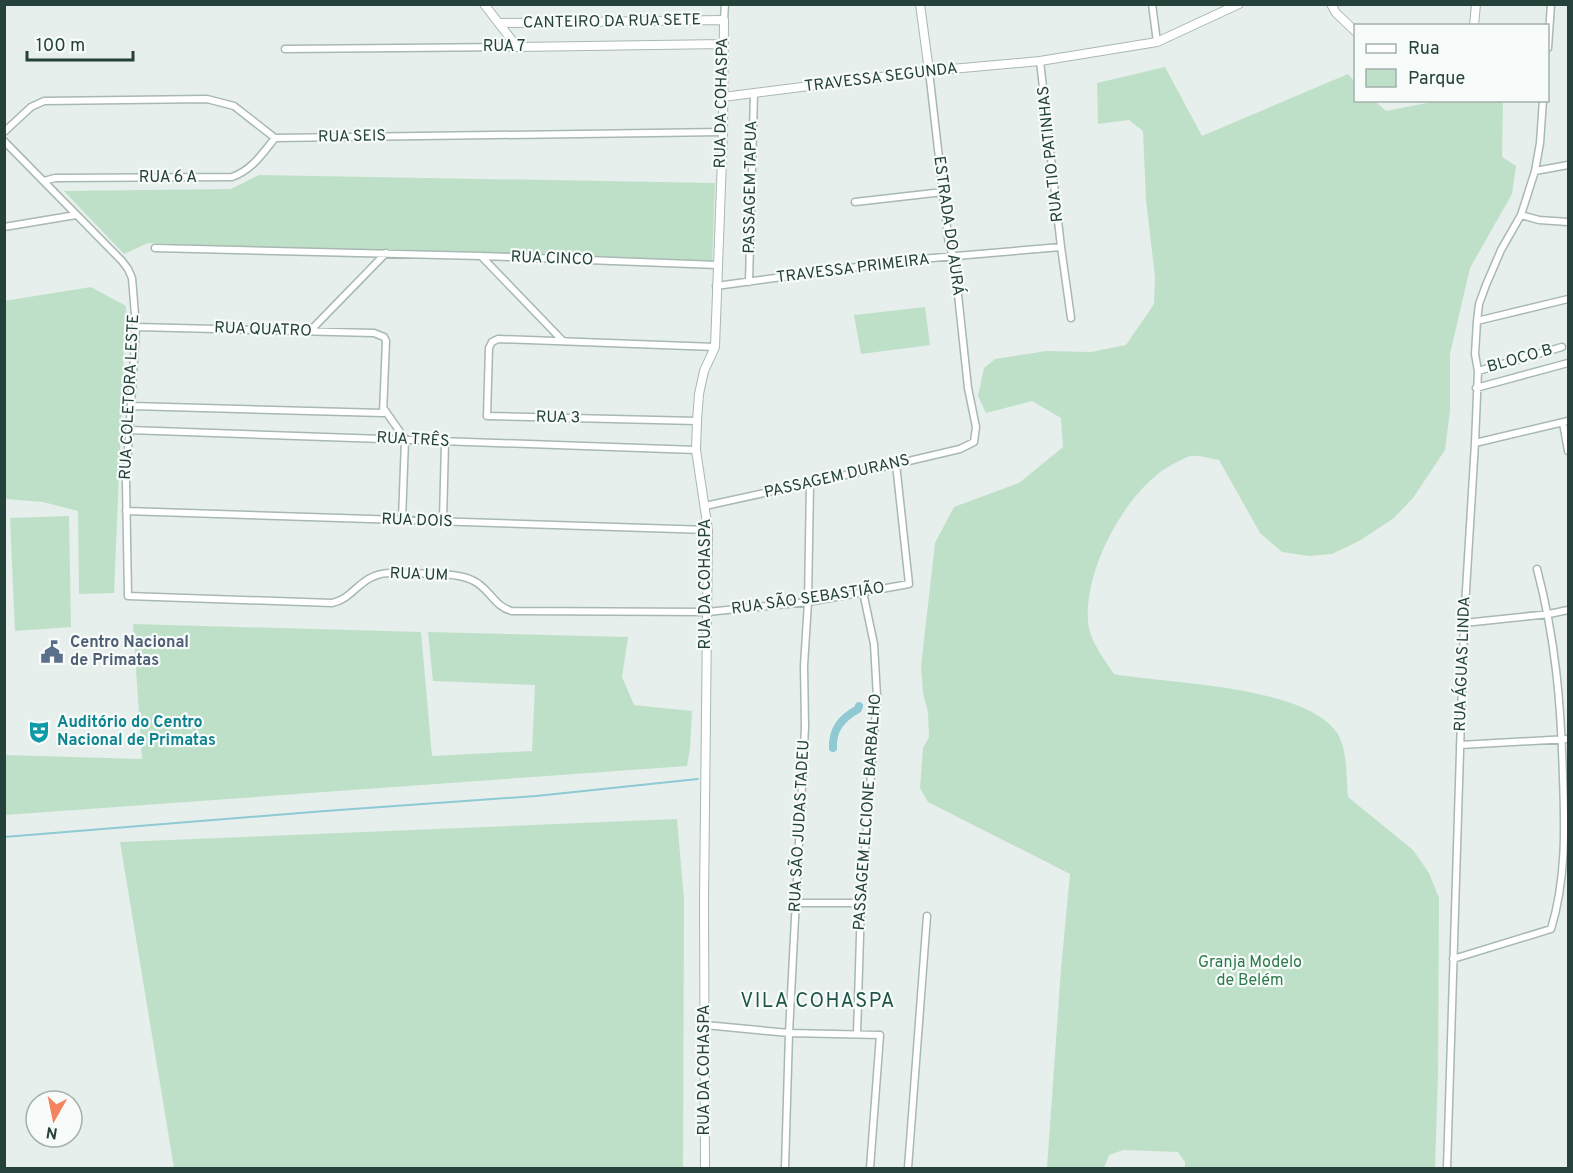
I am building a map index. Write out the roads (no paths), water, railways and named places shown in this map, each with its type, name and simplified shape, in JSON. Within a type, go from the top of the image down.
[{"type":"street","points":[[484,4],[517,47]]},
{"type":"street","name":"RUA DA COHASPA","points":[[705,1168],[704,901],[708,530],[696,450],[699,394],[704,371],[715,347],[725,4]]},
{"type":"street","name":"ESTRADA DO AURÁ","points":[[920,4],[949,245],[954,257],[968,388],[976,427],[975,439],[969,445]]},
{"type":"street","points":[[1152,4],[1157,42]]},
{"type":"street","name":"TRAVESSA SEGUNDA","points":[[723,97],[1040,61],[1157,42],[1239,4]]},
{"type":"street","points":[[1331,4],[1336,14],[1354,30]]},
{"type":"street","points":[[1474,24],[1476,4]]},
{"type":"street","points":[[1549,33],[1551,4]]},
{"type":"street","name":"CANTEIRO DA RUA SETE","points":[[499,23],[724,20]]},
{"type":"street","name":"RUA 7","points":[[285,49],[724,44]]},
{"type":"street","name":"RUA TIO PATINHAS","points":[[1040,61],[1061,247]]},
{"type":"street","name":"PASSAGEM TAPUA","points":[[749,282],[754,93]]},
{"type":"street","points":[[4,132],[31,107],[44,101],[207,99],[234,105],[275,138]]},
{"type":"street","name":"RUA ÁGUAS LINDA","points":[[1447,1168],[1464,623],[1478,371],[1475,354],[1477,321],[1479,304],[1486,285],[1501,250],[1521,215],[1535,171],[1543,102]]},
{"type":"street","name":"RUA SEIS","points":[[275,138],[723,132]]},
{"type":"street","name":"RUA 6 A","points":[[44,181],[55,178],[232,177],[252,167],[275,138]]},
{"type":"street","name":"RUA COLETORA LESTE","points":[[4,141],[128,269],[132,278],[136,327],[126,511],[128,596]]},
{"type":"street","points":[[1535,171],[1569,165]]},
{"type":"street","points":[[855,202],[943,192]]},
{"type":"street","points":[[4,226],[76,215]]},
{"type":"street","points":[[1521,215],[1539,220],[1569,222]]},
{"type":"street","points":[[1061,247],[1071,318]]},
{"type":"street","name":"TRAVESSA PRIMEIRA","points":[[716,286],[909,261],[1061,247]]},
{"type":"street","name":"RUA CINCO","points":[[155,248],[481,256],[718,265]]},
{"type":"street","points":[[309,332],[386,254]]},
{"type":"street","points":[[481,256],[562,340],[715,347]]},
{"type":"street","points":[[1477,321],[1569,299]]},
{"type":"street","name":"RUA QUATRO","points":[[136,327],[374,333],[384,337],[386,341],[383,408]]},
{"type":"street","name":"RUA 3","points":[[562,340],[498,339],[492,342],[489,348],[487,416],[697,421]]},
{"type":"street","name":"BLOCO B","points":[[1478,371],[1562,346]]},
{"type":"street","points":[[1476,388],[1569,363]]},
{"type":"street","points":[[132,406],[383,413],[383,408]]},
{"type":"street","points":[[383,408],[405,439],[402,520]]},
{"type":"street","points":[[1475,443],[1566,422],[1569,451]]},
{"type":"street","name":"RUA TRÊS","points":[[129,430],[696,450]]},
{"type":"street","points":[[443,521],[445,442]]},
{"type":"street","name":"PASSAGEM DURANS","points":[[705,506],[810,484],[969,445]]},
{"type":"street","name":"RUA SÃO SEBASTIÃO","points":[[707,612],[808,602],[909,584],[896,464]]},
{"type":"street","name":"RUA SÃO JUDAS TADEU","points":[[785,1168],[789,1033],[805,728],[804,666],[808,602],[810,484]]},
{"type":"street","name":"RUA DOIS","points":[[126,511],[708,530]]},
{"type":"street","points":[[1453,959],[1551,929],[1559,903],[1564,842],[1565,739],[1556,656],[1549,614],[1537,569]]},
{"type":"street","name":"RUA UM","points":[[128,596],[332,603],[344,598],[369,577],[388,573],[458,576],[473,580],[498,605],[512,611],[707,612]]},
{"type":"street","name":"PASSAGEM ELCIONE BARBALHO","points":[[857,1034],[861,903],[876,697],[874,644],[863,592]]},
{"type":"street","points":[[1464,623],[1569,610]]},
{"type":"street","points":[[1460,744],[1565,739]]},
{"type":"street","points":[[796,903],[861,903]]},
{"type":"street","points":[[908,1168],[927,916]]},
{"type":"street","points":[[705,1025],[789,1033],[880,1035],[870,1168]]},
{"type":"waterway","points":[[833,748],[834,735],[839,725],[859,706]]},
{"type":"waterway","points":[[4,837],[536,796],[698,779]]},
{"type":"place","name":"Centro Nacional de Primatas","points":[[52,652]]},
{"type":"place","name":"Auditório do Centro Nacional de Primatas","points":[[39,732]]},
{"type":"district","name":"VILA COHASPA","points":[[818,1002]]},
{"type":"park label","name":"Granja Modelo de Belém","points":[[1250,972]]}]
